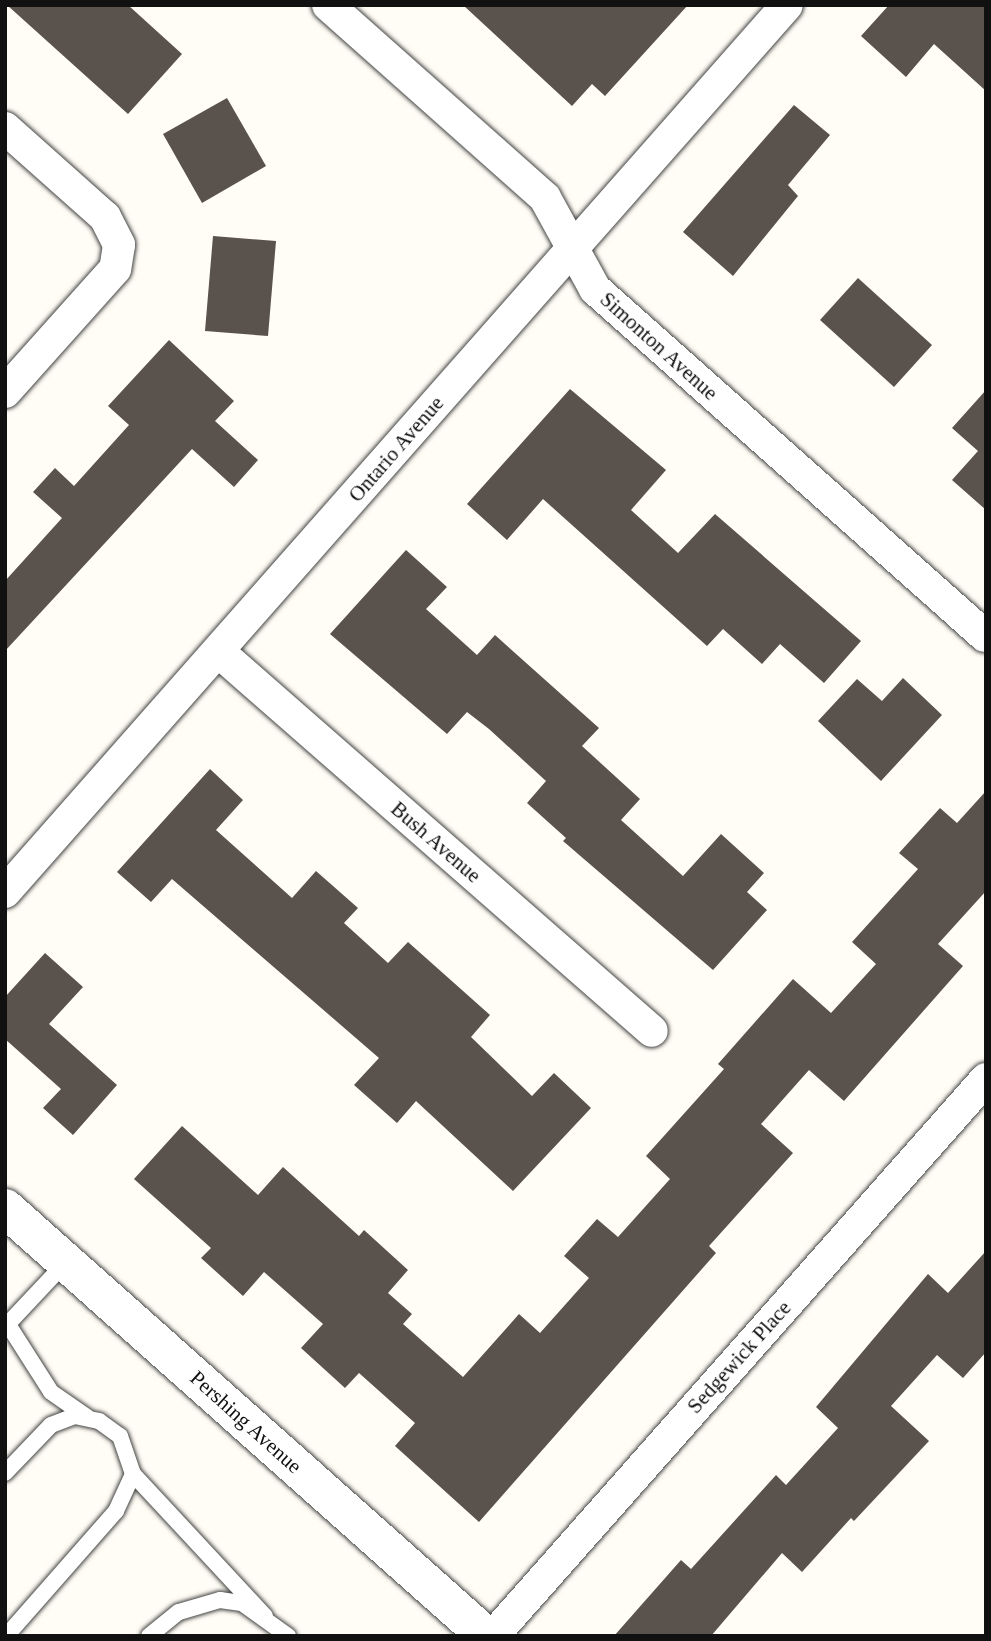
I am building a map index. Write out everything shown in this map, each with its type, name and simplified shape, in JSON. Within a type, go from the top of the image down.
[{"type":"street","name":"Simonton Avenue","points":[[328,5],[545,198],[595,289],[985,636]]},
{"type":"street","name":"Ontario Avenue","points":[[5,892],[787,5]]},
{"type":"street","points":[[5,128],[106,217],[119,245],[115,269],[5,392]]},
{"type":"street","name":"Bush Avenue","points":[[219,652],[652,1031]]},
{"type":"street","name":"Sedgewick Place","points":[[493,1636],[986,1079]]},
{"type":"street","name":"Pershing Avenue","points":[[5,1208],[486,1636]]},
{"type":"lane","points":[[66,1262],[7,1326],[20,1351],[51,1392],[120,1436],[133,1474],[265,1616],[288,1636]]},
{"type":"lane","points":[[5,1473],[51,1425],[87,1417]]},
{"type":"lane","points":[[5,1636],[116,1511],[133,1474]]},
{"type":"lane","points":[[149,1636],[160,1623],[199,1604],[242,1604],[265,1616]]},
{"type":"building","points":[[7,5],[128,5],[182,54],[128,114]]},
{"type":"building","points":[[463,5],[688,5],[605,96],[592,84],[572,106]]},
{"type":"building","points":[[889,5],[986,5],[986,91],[934,44],[906,77],[861,36]]},
{"type":"building","points":[[227,98],[266,166],[202,203],[163,134]]},
{"type":"building","points":[[794,105],[830,135],[788,185],[798,196],[733,276],[683,232]]},
{"type":"building","points":[[213,236],[276,241],[268,336],[205,331]]},
{"type":"building","points":[[858,278],[932,345],[894,387],[820,320]]},
{"type":"building","points":[[169,340],[234,401],[215,421],[258,460],[234,487],[192,449],[5,651],[5,581],[62,518],[33,492],[55,468],[74,486],[129,425],[108,406]]},
{"type":"building","points":[[570,389],[666,470],[631,510],[678,553],[715,514],[861,641],[824,683],[780,644],[762,664],[723,629],[707,646],[543,499],[507,540],[467,504]]},
{"type":"building","points":[[986,390],[986,510],[952,480],[978,451],[952,428]]},
{"type":"building","points":[[406,550],[447,587],[426,609],[477,655],[495,635],[599,728],[582,746],[640,799],[621,820],[683,876],[721,834],[764,873],[747,892],[767,910],[713,970],[563,841],[566,838],[527,803],[546,781],[489,729],[467,712],[447,734],[330,634]]},
{"type":"building","points":[[903,678],[942,715],[881,781],[818,721],[857,679],[882,701]]},
{"type":"building","points":[[210,769],[243,800],[216,830],[292,898],[316,871],[358,908],[344,923],[388,963],[408,942],[490,1015],[471,1037],[532,1096],[554,1073],[591,1108],[513,1191],[416,1101],[397,1123],[354,1085],[379,1058],[172,879],[151,902],[117,872]]},
{"type":"building","points":[[986,791],[986,891],[938,944],[963,966],[844,1101],[809,1070],[761,1124],[793,1153],[709,1246],[716,1253],[479,1522],[395,1446],[415,1423],[359,1373],[345,1388],[301,1348],[323,1324],[264,1272],[243,1296],[201,1258],[211,1248],[134,1179],[182,1126],[258,1195],[283,1167],[359,1236],[364,1230],[408,1270],[388,1293],[412,1314],[403,1324],[463,1377],[519,1314],[540,1333],[589,1278],[564,1256],[597,1219],[618,1237],[670,1179],[646,1156],[724,1069],[718,1064],[793,979],[831,1013],[876,964],[852,942],[918,869],[899,853],[940,808],[957,823]]},
{"type":"building","points":[[45,953],[83,987],[49,1024],[117,1085],[73,1135],[43,1108],[61,1089],[5,1039],[5,997]]},
{"type":"building","points":[[986,1251],[986,1352],[963,1378],[937,1355],[891,1406],[929,1441],[854,1521],[851,1518],[802,1572],[782,1553],[711,1636],[614,1636],[681,1560],[691,1569],[776,1475],[786,1485],[838,1428],[816,1407],[928,1274],[948,1293]]}]
